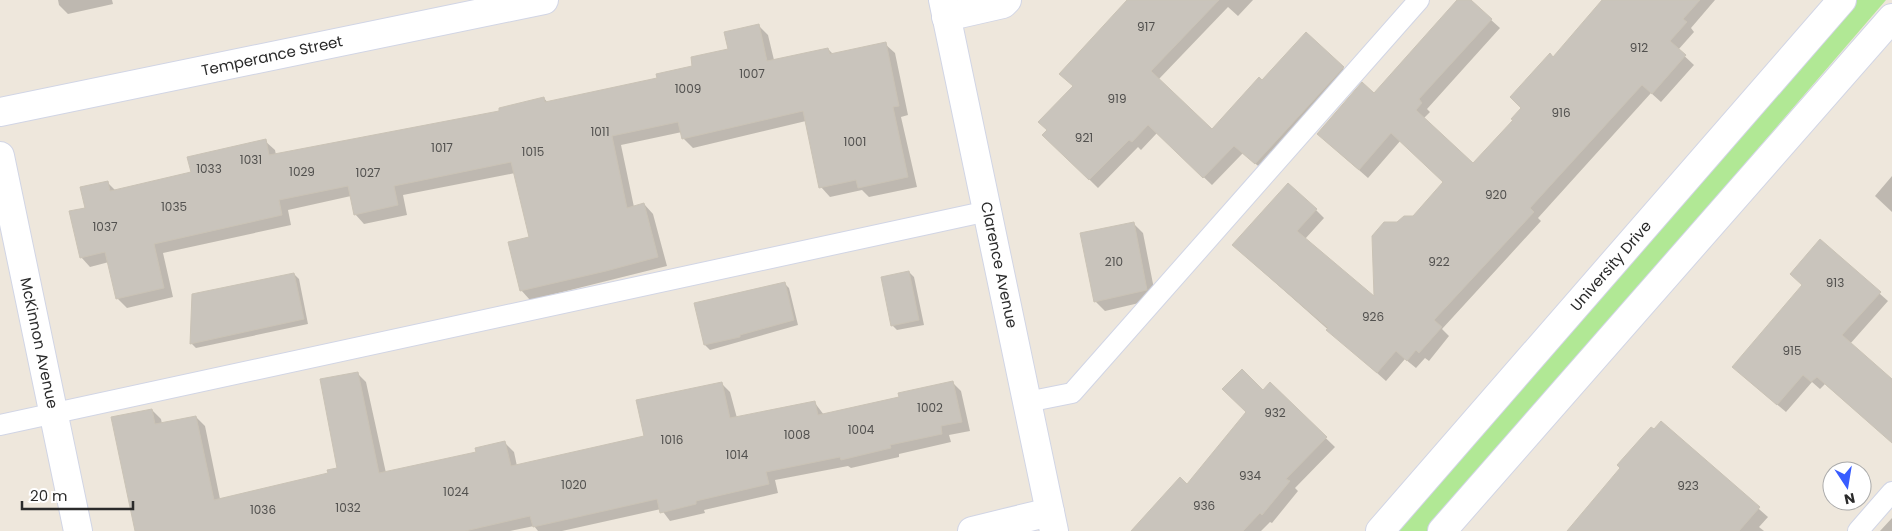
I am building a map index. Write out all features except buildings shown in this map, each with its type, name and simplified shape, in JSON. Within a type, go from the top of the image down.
[{"type":"street","name":"Temperance Street","points":[[0,112],[544,0]]},
{"type":"street","points":[[945,8],[1003,4],[1006,0]]},
{"type":"street","name":"University Drive","points":[[1380,531],[1842,0]]},
{"type":"street","name":"Clarence Avenue","points":[[945,8],[1052,521]]},
{"type":"street","points":[[1442,531],[1892,18]]},
{"type":"street","name":"McKinnon Avenue","points":[[0,156],[78,531]]},
{"type":"street","points":[[972,531],[1052,521]]},
{"type":"lane","points":[[1027,402],[1072,393],[1419,0]]},
{"type":"lane","points":[[0,425],[54,415],[988,211]]},
{"type":"lane","points":[[1858,531],[1892,492]]},
{"type":"green space","points":[[1857,0],[1886,0],[1428,531],[1397,531]]}]
